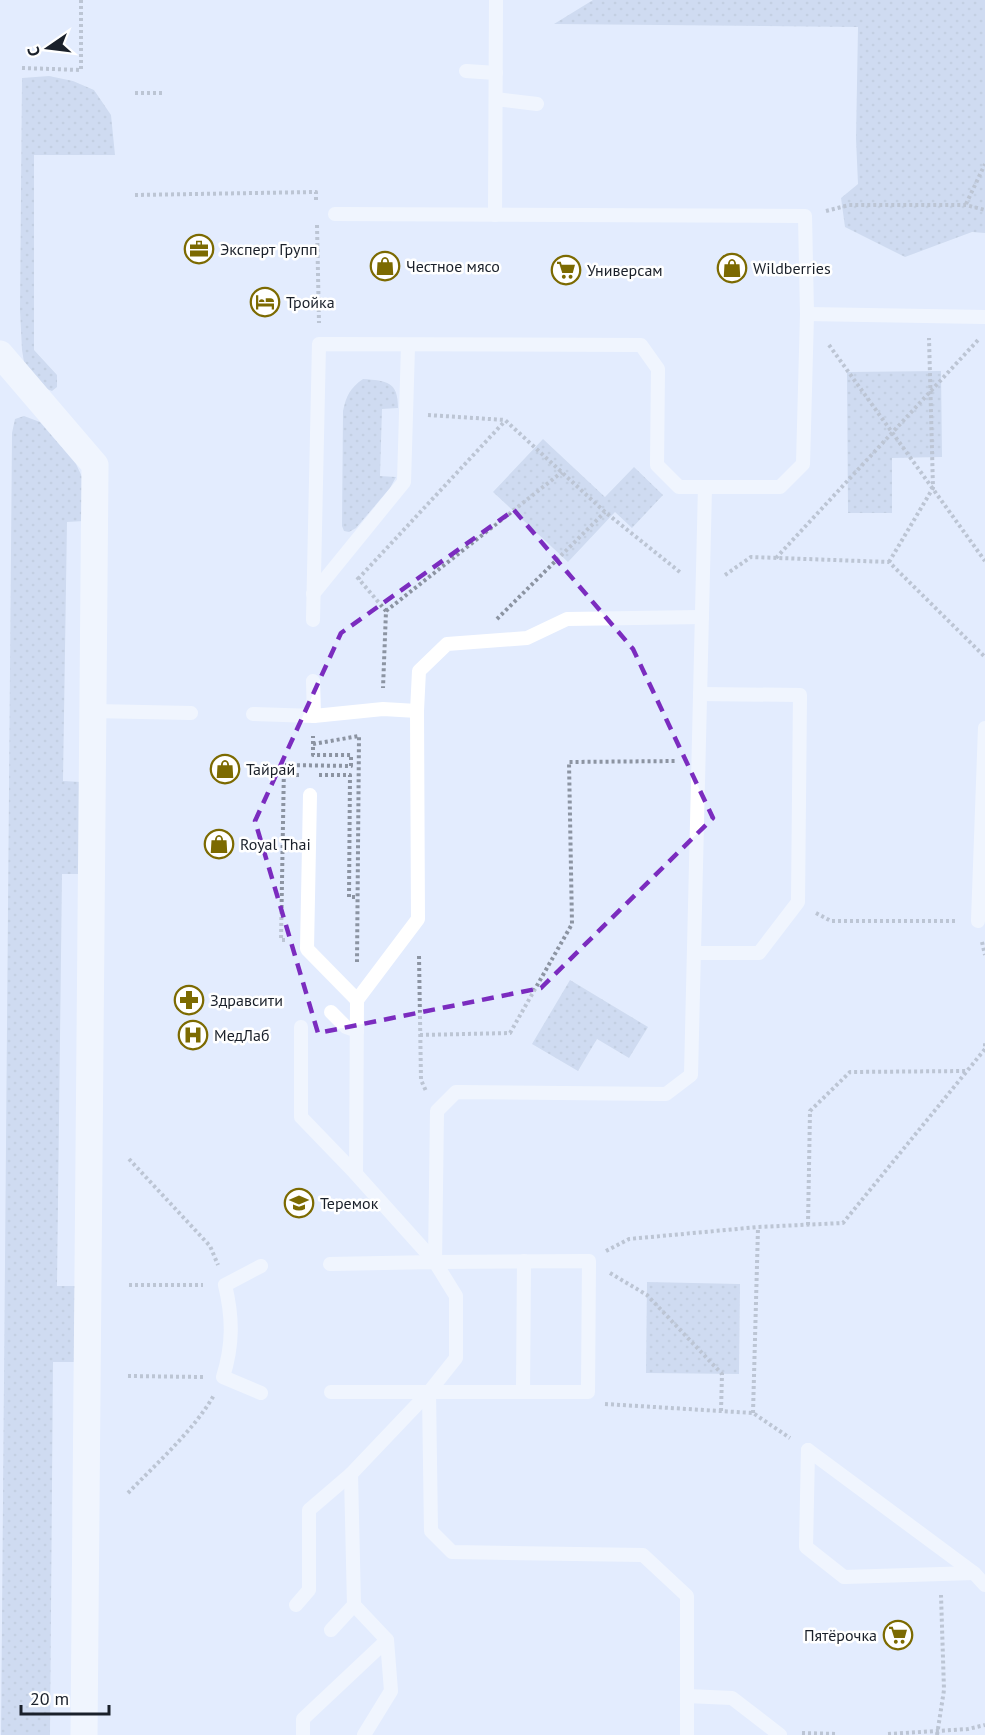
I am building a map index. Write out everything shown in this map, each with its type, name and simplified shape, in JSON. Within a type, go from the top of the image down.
[{"type":"street","points":[[0,354],[95,465],[84,1735]]},
{"type":"lane","points":[[495,215],[496,0]]},
{"type":"lane","points":[[466,71],[496,73]]},
{"type":"lane","points":[[496,99],[537,104]]},
{"type":"lane","points":[[313,620],[319,344],[641,345],[658,369],[657,465],[679,487],[780,487],[803,464],[807,314],[805,216],[334,214]]},
{"type":"lane","points":[[807,314],[985,317]]},
{"type":"lane","points":[[313,594],[404,482],[408,346]]},
{"type":"lane","points":[[435,1262],[436,1111],[456,1092],[666,1094],[691,1075],[705,487]]},
{"type":"lane","points":[[356,1174],[357,1000],[418,919],[417,711],[419,671],[447,644],[527,638],[567,619],[702,617]]},
{"type":"lane","points":[[313,681],[314,716]]},
{"type":"lane","points":[[694,953],[759,952],[798,902],[800,695],[700,694]]},
{"type":"lane","points":[[253,714],[314,716],[383,710],[417,711]]},
{"type":"lane","points":[[93,711],[190,713]]},
{"type":"lane","points":[[978,921],[985,728]]},
{"type":"lane","points":[[310,795],[307,949],[357,1000]]},
{"type":"lane","points":[[331,1012],[346,1027],[357,1031]]},
{"type":"lane","points":[[296,1605],[309,1590],[309,1510],[351,1474],[429,1392],[456,1358],[456,1296],[435,1262],[302,1117],[301,1027]]},
{"type":"lane","points":[[523,1392],[524,1261]]},
{"type":"lane","points":[[330,1264],[589,1261],[588,1392],[331,1392]]},
{"type":"lane","points":[[261,1266],[225,1285],[230,1303],[232,1330],[230,1355],[224,1377],[261,1393]]},
{"type":"lane","points":[[429,1392],[431,1531],[452,1552],[643,1555],[687,1596],[687,1735]]},
{"type":"lane","points":[[808,1450],[974,1572],[985,1585]]},
{"type":"lane","points":[[808,1450],[806,1547],[844,1577],[974,1572]]},
{"type":"lane","points":[[351,1474],[354,1605],[387,1640],[391,1691],[364,1735]]},
{"type":"lane","points":[[331,1630],[354,1605]]},
{"type":"lane","points":[[303,1735],[303,1719],[387,1640]]},
{"type":"lane","points":[[687,1696],[732,1698],[780,1734]]},
{"type":"path","points":[[22,69],[81,70],[81,0]]},
{"type":"path","points":[[135,93],[165,93]]},
{"type":"path","points":[[966,205],[985,164]]},
{"type":"path","points":[[135,195],[316,192],[319,344]]},
{"type":"path","points":[[805,216],[849,205],[966,205],[985,210]]},
{"type":"path","points":[[807,314],[985,561]]},
{"type":"path","points":[[889,562],[933,488],[929,316]]},
{"type":"path","points":[[776,558],[985,333]]},
{"type":"path","points":[[406,414],[506,420],[605,512],[703,591],[751,557],[889,562],[985,657]]},
{"type":"path","points":[[358,579],[506,420]]},
{"type":"path","points":[[386,610],[562,472]]},
{"type":"path","points":[[474,641],[605,512]]},
{"type":"path","points":[[342,559],[386,610],[383,710]]},
{"type":"path","points":[[313,744],[359,736],[357,1000]]},
{"type":"path","points":[[302,765],[351,766],[351,755],[313,754]]},
{"type":"path","points":[[420,1035],[510,1034],[572,924],[569,762],[699,761]]},
{"type":"path","points":[[284,775],[306,775]]},
{"type":"path","points":[[317,775],[350,775],[349,897],[357,897]]},
{"type":"path","points":[[798,902],[831,921],[978,921]]},
{"type":"path","points":[[418,919],[421,1080],[436,1111]]},
{"type":"path","points":[[721,1411],[722,1374],[646,1295],[589,1261],[628,1239],[758,1227],[843,1223],[985,1049],[985,1043]]},
{"type":"path","points":[[808,1224],[810,1110],[850,1072],[966,1071]]},
{"type":"path","points":[[129,1159],[210,1246],[225,1285],[129,1285]]},
{"type":"path","points":[[753,1413],[758,1227]]},
{"type":"path","points":[[128,1376],[224,1377],[208,1405],[128,1493]]},
{"type":"path","points":[[588,1392],[600,1404],[753,1413],[808,1450]]},
{"type":"path","points":[[937,1733],[944,1690],[940,1574]]},
{"type":"path","points":[[888,1734],[937,1733],[985,1725]]},
{"type":"path","points":[[780,1734],[837,1734]]},
{"type":"highlighted area","points":[[514,510],[633,649],[713,818],[541,988],[318,1033],[255,821],[341,633]]},
{"type":"shaded area","points":[[593,0],[985,0],[985,233],[972,232],[905,257],[845,227],[841,198],[858,184],[856,139],[858,27],[554,24]]},
{"type":"shaded area","points":[[49,76],[73,81],[94,90],[111,115],[115,155],[34,155],[34,350],[57,375],[57,387],[52,391],[47,389],[24,362],[20,310],[22,78]]},
{"type":"shaded area","points":[[941,371],[942,457],[892,458],[892,513],[848,513],[847,372]]},
{"type":"shaded area","points":[[363,379],[385,382],[390,384],[396,392],[398,408],[382,409],[380,476],[396,477],[390,488],[356,528],[349,532],[344,531],[342,526],[343,411],[349,393]]},
{"type":"shaded area","points":[[24,416],[40,422],[76,464],[84,481],[84,521],[67,522],[63,781],[81,782],[81,874],[62,874],[57,1286],[75,1286],[74,1362],[53,1362],[50,1735],[1,1735],[12,433],[15,419]]},
{"type":"shaded area","points":[[543,439],[605,497],[634,467],[663,495],[632,528],[615,512],[568,562],[493,492]]},
{"type":"shaded area","points":[[570,980],[648,1027],[629,1058],[597,1039],[578,1071],[532,1044]]},
{"type":"shaded area","points":[[647,1282],[740,1284],[739,1374],[646,1373]]},
{"type":"place","name":"Эксперт Групп","points":[[199,249]]},
{"type":"place","name":"Честное мясо","points":[[385,266]]},
{"type":"place","name":"Wildberries","points":[[732,268]]},
{"type":"place","name":"Универсам","points":[[566,270]]},
{"type":"place","name":"Тройка","points":[[265,302]]},
{"type":"place","name":"Тайрай","points":[[225,769]]},
{"type":"place","name":"Royal Thai","points":[[219,844]]},
{"type":"place","name":"Здравсити","points":[[189,1000]]},
{"type":"place","name":"МедЛаб","points":[[193,1035]]},
{"type":"place","name":"Теремок","points":[[299,1203]]},
{"type":"place","name":"Пятёрочка","points":[[898,1635]]}]
